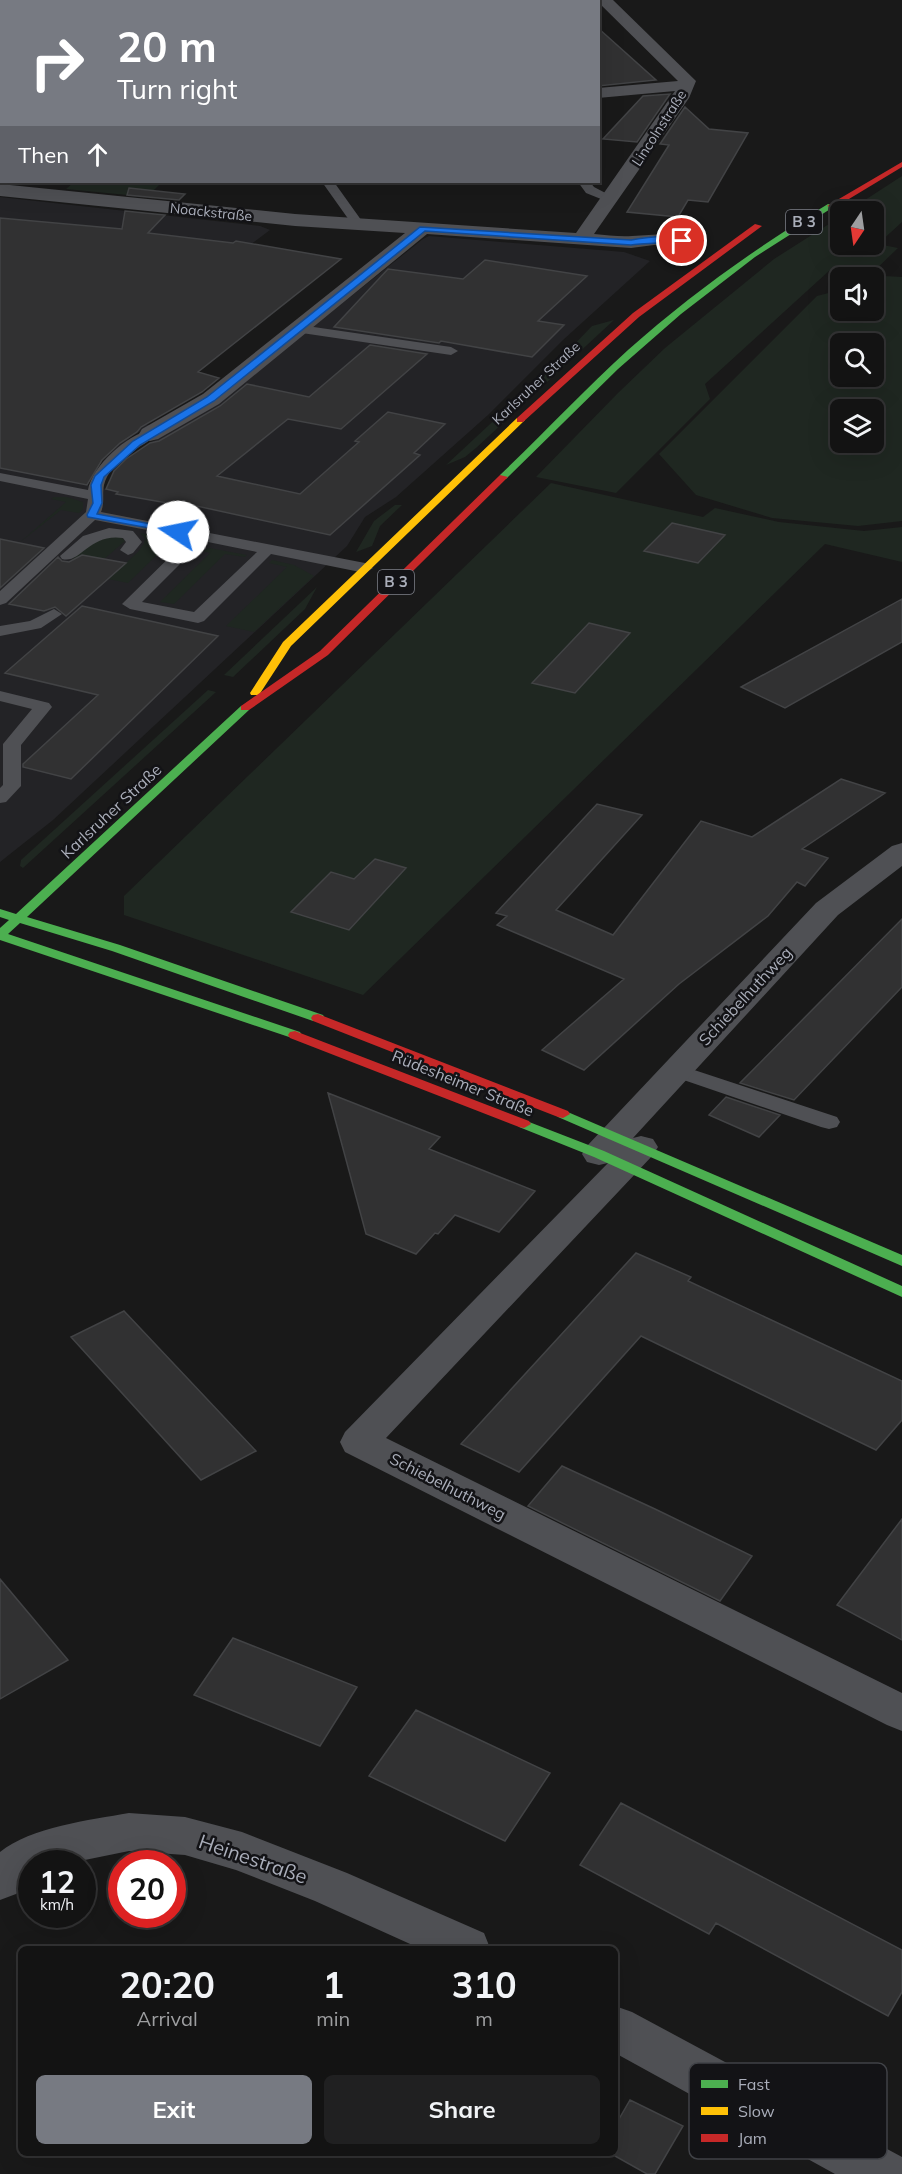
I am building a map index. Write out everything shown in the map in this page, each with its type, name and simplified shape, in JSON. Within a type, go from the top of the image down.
[{"type":"main road","name":"Karlsruher Straße","points":[[0,936],[244,709],[324,653],[631,352],[686,306],[753,256],[820,212],[902,164]]},
{"type":"main road","name":"Karlsruher Straße","points":[[244,709],[287,644],[498,440],[636,315],[718,253],[773,216]]},
{"type":"main road","name":"Rüdesheimer Straße","points":[[0,913],[96,942],[337,1025],[620,1150],[902,1292]]},
{"type":"main road","name":"Rüdesheimer Straße","points":[[0,936],[320,1043],[620,1150],[902,1261]]},
{"type":"street","name":"Lincolnstraße","points":[[581,239],[611,199],[688,81],[604,0]]},
{"type":"street","points":[[600,93],[686,85]]},
{"type":"street","name":"Noackstraße","points":[[0,189],[295,220],[631,242],[654,239],[682,241]]},
{"type":"street","points":[[150,434],[211,399],[423,228]]},
{"type":"street","name":"Schiebelhuthweg","points":[[902,852],[826,909],[676,1070],[620,1150],[359,1442],[902,1713]]},
{"type":"street","name":"Heinestraße","points":[[0,1880],[27,1857],[75,1842],[129,1832],[185,1836],[242,1852],[331,1887],[463,1946]]},
{"type":"street","points":[[618,2030],[689,2068]]},
{"type":"street","points":[[856,2159],[884,2174]]},
{"type":"lane","points":[[329,183],[358,224]]},
{"type":"lane","points":[[585,183],[590,190],[611,199]]},
{"type":"lane","points":[[300,329],[451,351]]},
{"type":"lane","points":[[0,600],[92,515],[96,509],[96,485],[106,468],[150,434]]},
{"type":"lane","points":[[0,477],[97,496]]},
{"type":"lane","points":[[92,515],[365,568]]},
{"type":"lane","points":[[0,616],[93,535],[108,532],[128,534],[134,542],[128,550]]},
{"type":"lane","points":[[200,536],[130,604],[198,618],[268,549]]},
{"type":"lane","points":[[0,631],[34,625],[54,614]]},
{"type":"lane","points":[[0,696],[43,707],[12,744],[12,786],[0,798]]},
{"type":"lane","points":[[676,1070],[829,1122]]},
{"type":"shaded area","points":[[902,176],[902,222],[884,238],[884,201],[863,201]]},
{"type":"shaded area","points":[[73,183],[161,183],[147,197],[66,189]]},
{"type":"shaded area","points":[[0,197],[260,226],[270,230],[71,378],[20,402],[150,425],[131,437],[77,483],[106,489],[149,444],[262,367],[429,236],[624,252],[650,261],[563,340],[488,415],[396,497],[365,517],[347,546],[53,820],[0,862]]},
{"type":"shaded area","points":[[830,223],[830,255],[884,255],[884,245],[898,248],[878,267],[830,267],[830,270],[705,384],[710,399],[616,493],[536,477],[665,348],[774,259]]},
{"type":"shaded area","points":[[884,276],[902,277],[902,521],[858,526],[772,518],[696,495],[659,454],[817,296],[830,293],[830,321],[884,321]]},
{"type":"shaded area","points":[[614,320],[476,448],[465,457],[446,465],[592,326]]},
{"type":"shaded area","points":[[551,483],[703,517],[715,508],[779,522],[864,531],[902,527],[902,562],[825,544],[363,995],[124,915],[124,896]]},
{"type":"shaded area","points":[[67,497],[83,502],[83,509],[79,513],[61,510],[19,543],[66,502],[51,499]]},
{"type":"shaded area","points":[[395,505],[402,505],[380,526],[372,546],[356,552],[374,521]]},
{"type":"shaded area","points":[[140,533],[157,536],[162,541],[161,551],[128,583],[108,579],[138,552],[145,538]]},
{"type":"shaded area","points":[[120,536],[125,541],[94,568],[68,563],[94,539]]},
{"type":"shaded area","points":[[209,548],[247,555],[245,557],[225,554],[174,604],[160,602],[210,553],[203,551]]},
{"type":"shaded area","points":[[272,560],[294,565],[314,576],[254,632],[226,626],[287,567],[269,563]]},
{"type":"shaded area","points":[[317,587],[305,609],[233,677],[224,675]]},
{"type":"shaded area","points":[[208,690],[216,692],[23,868],[20,866],[21,860]]},
{"type":"building","points":[[600,30],[656,80],[600,86]]},
{"type":"building","points":[[670,94],[637,142],[603,139],[643,96]]},
{"type":"building","points":[[685,107],[709,129],[748,133],[708,202],[688,200],[678,217],[627,212],[669,145],[660,144]]},
{"type":"building","points":[[129,188],[185,194],[179,200],[127,195]]},
{"type":"building","points":[[125,211],[165,215],[148,233],[233,243],[236,241],[341,259],[198,372],[219,378],[202,392],[141,427],[120,443],[102,460],[87,485],[0,468],[0,218],[122,229]]},
{"type":"building","points":[[485,260],[587,276],[538,321],[564,325],[532,357],[441,341],[439,343],[334,327],[388,269],[463,279]]},
{"type":"building","points":[[370,345],[427,354],[341,429],[288,419],[217,476],[300,494],[359,442],[355,441],[388,412],[445,424],[414,453],[420,455],[330,535],[192,505],[190,507],[116,494],[118,492],[106,489],[114,471],[126,459],[150,443],[159,441],[220,406],[247,384],[309,397]]},
{"type":"building","points":[[672,523],[725,535],[698,563],[644,551]]},
{"type":"building","points":[[0,539],[44,548],[0,588]]},
{"type":"building","points":[[82,555],[126,563],[66,616],[55,607],[44,611],[9,604],[58,557],[62,561],[69,562]]},
{"type":"building","points":[[902,599],[902,642],[785,708],[741,687]]},
{"type":"building","points":[[82,606],[218,636],[71,779],[23,767],[23,764],[98,695],[5,673]]},
{"type":"building","points":[[589,623],[630,633],[575,693],[532,683]]},
{"type":"building","points":[[841,779],[885,793],[802,849],[828,858],[805,886],[797,882],[768,916],[679,984],[584,1070],[542,1050],[624,979],[497,925],[507,916],[496,913],[597,804],[642,815],[556,910],[613,935],[701,821],[752,837]]},
{"type":"building","points":[[375,859],[406,868],[349,930],[291,912],[331,872],[354,879]]},
{"type":"building","points":[[902,919],[902,987],[794,1100],[740,1083]]},
{"type":"building","points":[[328,1093],[440,1137],[429,1149],[535,1191],[499,1232],[455,1215],[416,1254],[366,1234]]},
{"type":"building","points":[[726,1097],[780,1115],[759,1137],[709,1115]]},
{"type":"building","points":[[636,1253],[691,1277],[688,1281],[902,1381],[902,1420],[876,1450],[641,1336],[519,1472],[461,1444]]},
{"type":"building","points":[[124,1311],[256,1451],[201,1480],[71,1337]]},
{"type":"building","points":[[562,1466],[752,1556],[720,1601],[528,1506]]},
{"type":"building","points":[[902,1519],[902,1640],[837,1605]]},
{"type":"building","points":[[0,1579],[68,1660],[0,1699]]},
{"type":"building","points":[[233,1638],[357,1687],[320,1746],[194,1695]]},
{"type":"building","points":[[416,1710],[550,1773],[505,1841],[369,1776]]},
{"type":"building","points":[[621,1803],[902,1950],[902,1992],[888,2016],[716,1923],[709,1934],[580,1865]]},
{"type":"building","points":[[630,2100],[683,2126],[655,2174],[647,2174],[615,2156],[618,2156],[618,2121]]},
{"type":"traffic: fast","points":[[503,477],[615,367],[678,312],[727,274],[830,207]]},
{"type":"traffic: fast","points":[[0,935],[245,708]]},
{"type":"traffic: fast","points":[[0,913],[116,948],[318,1018]]},
{"type":"traffic: fast","points":[[0,936],[295,1035]]},
{"type":"traffic: fast","points":[[563,1114],[902,1261]]},
{"type":"traffic: fast","points":[[524,1124],[599,1154],[902,1292]]},
{"type":"traffic: slow","points":[[255,693],[287,644],[520,420]]},
{"type":"traffic: jam","points":[[839,201],[902,164]]},
{"type":"traffic: jam","points":[[520,420],[636,315],[758,226]]},
{"type":"traffic: jam","points":[[245,708],[324,653],[503,477]]},
{"type":"traffic: jam","points":[[318,1018],[563,1114]]},
{"type":"traffic: jam","points":[[295,1035],[524,1124]]},
{"type":"route","points":[[178,532],[92,515],[98,503],[96,485],[106,468],[136,443],[211,399],[411,240],[423,228],[631,242],[654,239],[682,241]]}]
